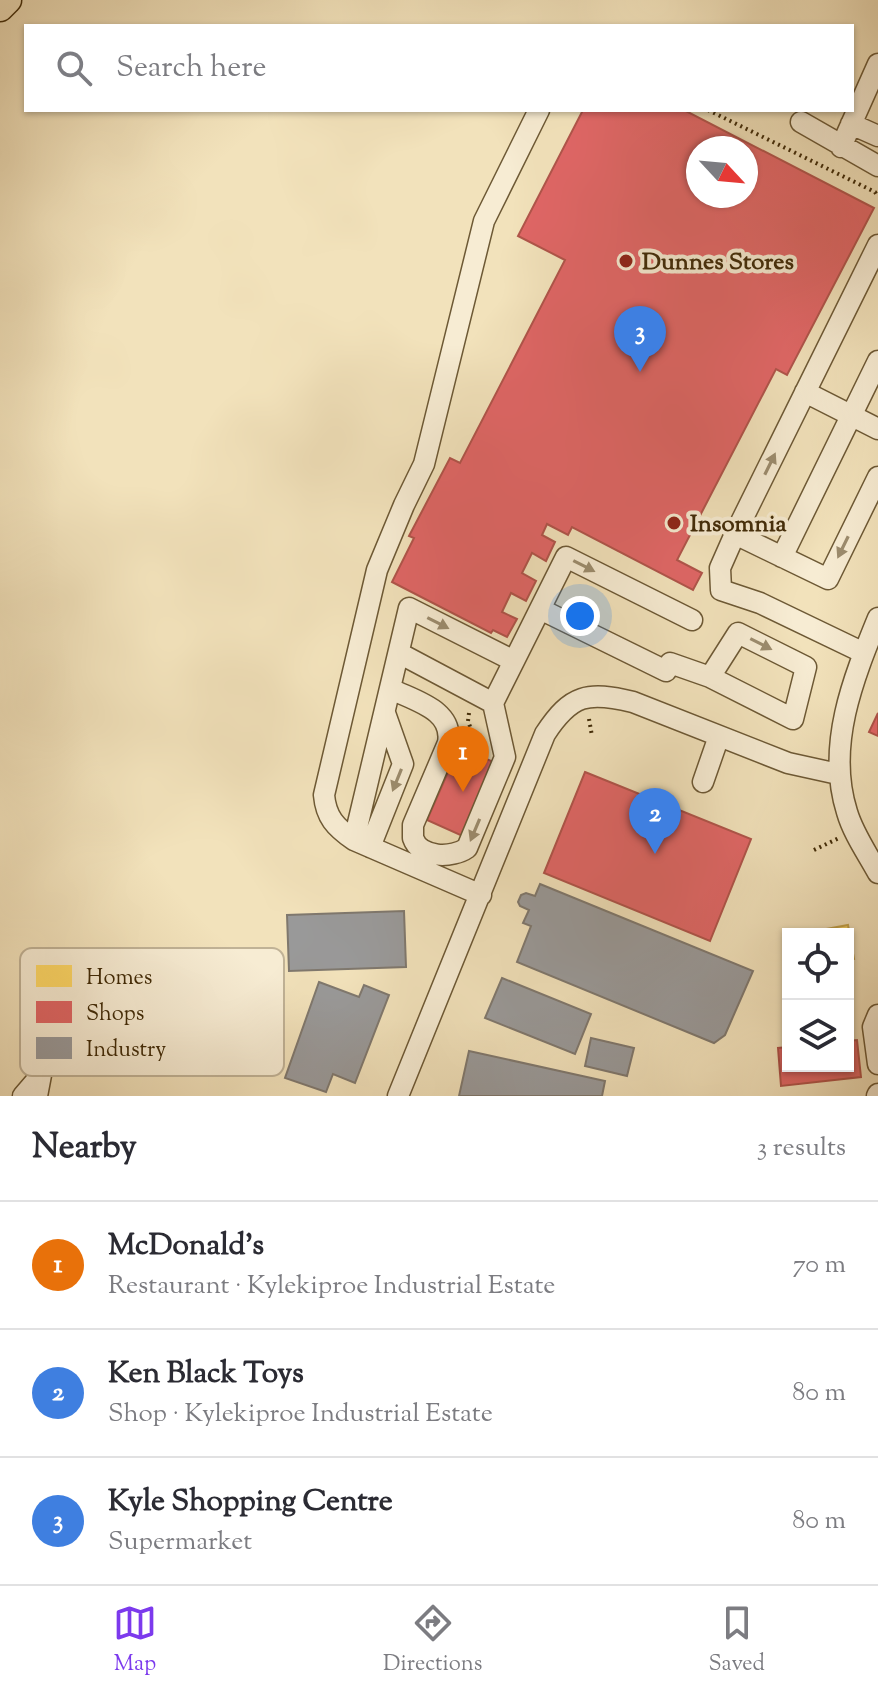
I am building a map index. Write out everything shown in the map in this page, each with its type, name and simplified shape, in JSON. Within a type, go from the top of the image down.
[{"type":"main road","points":[[0,8],[8,0]]},
{"type":"street","points":[[841,147],[878,64]]},
{"type":"street","points":[[481,895],[362,843],[337,828],[326,813],[324,795],[377,570],[424,464],[484,221],[538,112]]},
{"type":"street","points":[[801,122],[878,166]]},
{"type":"street","points":[[851,124],[878,136]]},
{"type":"street","points":[[864,653],[760,603],[721,590],[720,568],[878,245]]},
{"type":"street","points":[[782,557],[878,361]]},
{"type":"street","points":[[805,392],[878,429]]},
{"type":"street","points":[[735,534],[828,579],[878,477]]},
{"type":"street","points":[[391,689],[439,714],[447,722],[450,732],[448,743],[413,825],[413,838],[418,846],[443,857],[457,855],[467,848],[505,757],[493,703],[566,557],[692,620]]},
{"type":"street","points":[[362,843],[385,713],[409,608],[514,661]]},
{"type":"street","points":[[540,609],[668,667],[710,677],[793,719],[806,667],[738,633],[710,677]]},
{"type":"street","points":[[876,864],[847,813],[838,774],[842,728],[850,693],[878,618]]},
{"type":"street","points":[[399,653],[493,703]]},
{"type":"street","points":[[398,1096],[545,734],[561,708],[586,697],[614,697],[788,763],[838,774]]},
{"type":"street","points":[[362,843],[403,764],[385,713]]},
{"type":"street","points":[[703,782],[719,736]]},
{"type":"street","points":[[878,1015],[873,1027],[878,1064]]},
{"type":"street","points":[[23,1096],[40,1076]]},
{"type":"street","points":[[37,1096],[41,1076]]},
{"type":"path","points":[[712,112],[875,192],[878,197]]},
{"type":"path","points":[[471,691],[468,721],[481,757]]},
{"type":"building: Shops","points":[[582,112],[688,112],[734,136],[686,136],[686,208],[758,208],[758,148],[874,208],[787,375],[776,369],[677,560],[702,573],[693,590],[572,527],[568,535],[547,524],[542,535],[555,542],[546,561],[532,553],[522,573],[536,581],[526,601],[511,593],[502,612],[517,619],[507,637],[493,630],[491,633],[392,582],[414,538],[409,536],[450,458],[460,463],[565,260],[518,236]]},
{"type":"building: Shops","points":[[878,713],[878,736],[869,732]]},
{"type":"building: Shops","points":[[459,747],[498,764],[467,838],[427,820]]},
{"type":"building: Shops","points":[[585,772],[751,839],[710,941],[544,873]]},
{"type":"building: Shops","points":[[854,1040],[857,1040],[861,1077],[781,1086],[778,1048],[782,1048],[782,1072],[854,1072]]},
{"type":"building: Industry","points":[[540,884],[753,971],[725,1035],[714,1043],[517,962],[531,926],[523,923],[529,910],[518,902],[521,895],[526,893],[535,896]]},
{"type":"building: Industry","points":[[404,911],[406,967],[289,971],[287,915]]},
{"type":"building: Industry","points":[[502,978],[591,1014],[575,1054],[485,1018]]},
{"type":"building: Industry","points":[[319,982],[359,997],[364,985],[389,995],[355,1083],[333,1074],[326,1092],[285,1078]]},
{"type":"building: Industry","points":[[591,1038],[634,1048],[627,1076],[585,1066]]},
{"type":"building: Industry","points":[[469,1051],[605,1081],[602,1096],[459,1096]]},
{"type":"place","name":"Dunnes Stores","points":[[626,261]]},
{"type":"place","name":"Kyle Shopping Centre","points":[[640,372]]},
{"type":"place","name":"Insomnia","points":[[674,523]]},
{"type":"place","name":"McDonald's","points":[[463,792]]},
{"type":"place","name":"Ken Black Toys","points":[[655,854]]}]
